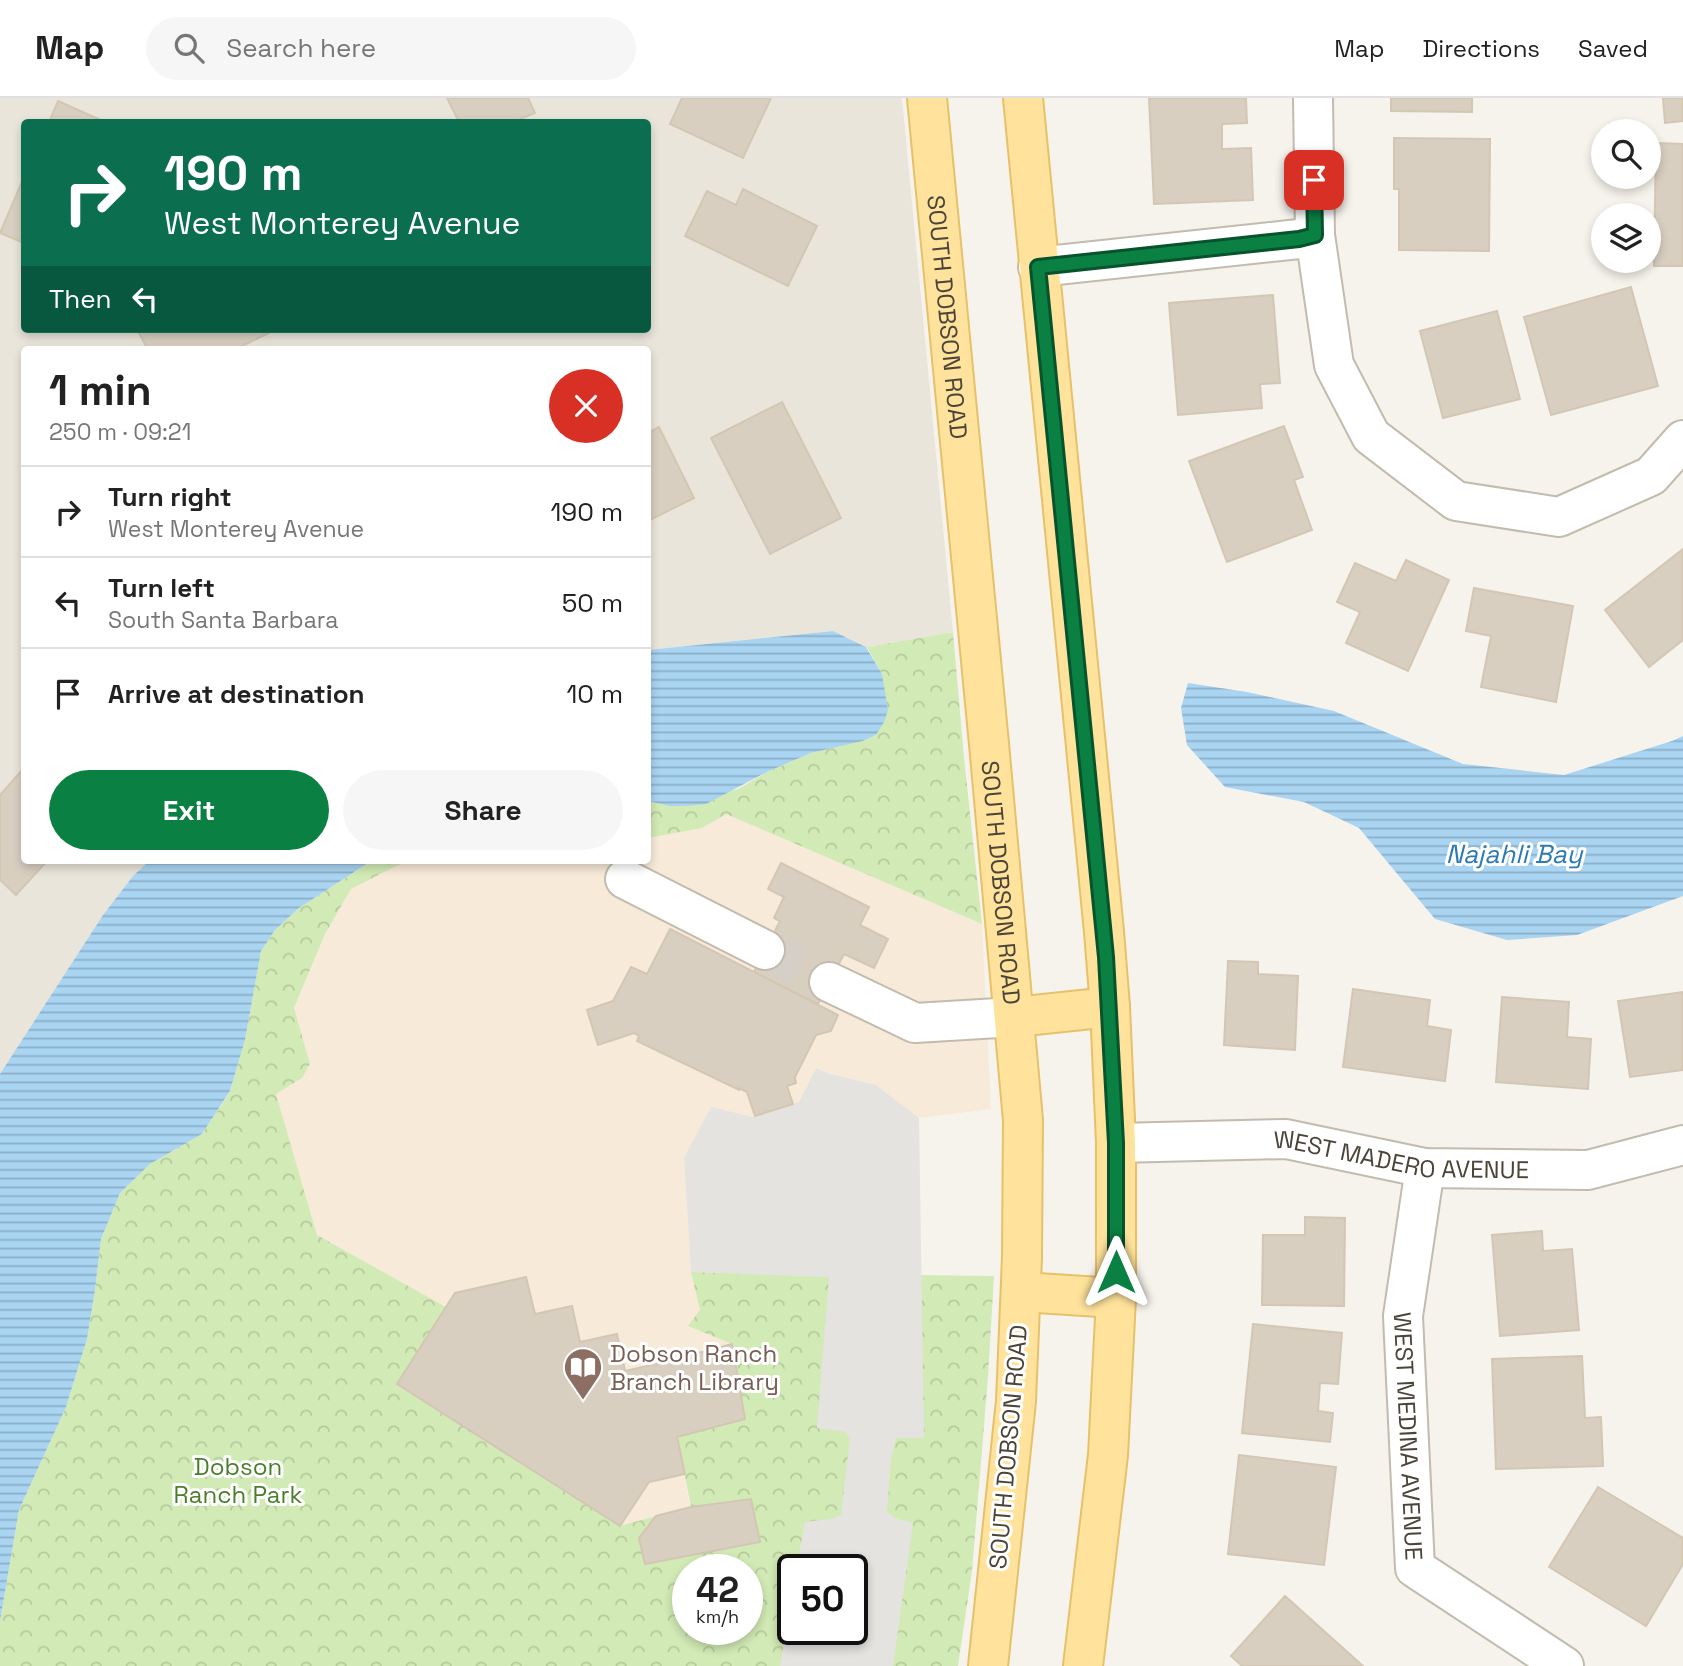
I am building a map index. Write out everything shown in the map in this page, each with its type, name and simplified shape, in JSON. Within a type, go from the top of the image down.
[{"type":"main road","name":"SOUTH DOBSON ROAD","points":[[927,98],[1023,1120],[1021,1292],[1016,1401],[988,1666]]},
{"type":"main road","points":[[1023,98],[1104,932],[1116,1143],[1116,1298],[1108,1455],[1083,1666]]},
{"type":"main road","points":[[1015,1017],[1110,1007]]},
{"type":"main road","points":[[1021,1292],[1116,1298]]},
{"type":"street","points":[[1312,98],[1315,235],[1334,365],[1387,468],[1456,501],[1559,517],[1651,476],[1683,440]]},
{"type":"street","points":[[1038,267],[1299,239],[1315,235]]},
{"type":"street","points":[[625,879],[765,950]]},
{"type":"street","points":[[829,982],[915,1023],[1015,1017]]},
{"type":"street","name":"WEST MADERO AVENUE","points":[[1116,1143],[1286,1139],[1425,1168],[1588,1170],[1683,1145]]},
{"type":"street","name":"WEST MEDINA AVENUE","points":[[1425,1168],[1403,1316],[1415,1568],[1564,1666]]},
{"type":"shaded area","points":[[0,98],[902,98],[953,632],[866,647],[833,631],[651,650],[651,346],[21,346],[21,864],[146,864],[103,915],[0,1074]]},
{"type":"shaded area","points":[[726,814],[982,924],[991,1109],[919,1118],[876,1085],[816,1068],[799,1102],[753,1117],[684,1158],[691,1272],[700,1310],[732,1344],[745,1419],[677,1437],[690,1507],[760,1542],[697,1554],[672,1554],[672,1559],[645,1564],[639,1538],[655,1518],[620,1526],[397,1384],[446,1307],[317,1235],[276,1094],[302,1078],[310,1064],[294,1009],[325,934],[351,889],[400,864],[651,864],[651,837],[702,828]]},
{"type":"shaded area","points":[[816,1068],[876,1085],[919,1118],[924,1438],[896,1438],[891,1460],[887,1512],[897,1519],[913,1523],[893,1666],[780,1666],[784,1645],[868,1645],[868,1554],[799,1554],[805,1522],[841,1515],[850,1440],[846,1432],[817,1428],[829,1277],[691,1272],[684,1158],[711,1107],[753,1117],[799,1102]]},
{"type":"green space","points":[[953,632],[982,924],[726,814],[702,828],[651,837],[651,802],[669,806],[738,789],[769,771],[811,753],[863,741],[876,735],[882,674],[867,647]]},
{"type":"green space","name":"Dobson Ranch Park","points":[[366,864],[400,864],[351,889],[325,934],[294,1008],[310,1064],[302,1078],[276,1094],[317,1235],[446,1307],[397,1384],[620,1526],[656,1516],[639,1538],[645,1564],[672,1559],[672,1645],[763,1645],[763,1554],[695,1554],[760,1541],[750,1500],[691,1507],[677,1437],[745,1419],[732,1344],[688,1326],[700,1310],[691,1272],[994,1276],[972,1571],[958,1666],[0,1666],[0,1621],[19,1510],[66,1407],[87,1339],[101,1239],[120,1193],[150,1164],[202,1134],[230,1092],[245,1040],[261,951],[275,930],[299,908]]},
{"type":"water","points":[[833,631],[866,647],[882,674],[888,710],[876,735],[863,741],[811,753],[769,771],[706,804],[669,806],[651,802],[651,650]]},
{"type":"water","name":"Najahli Bay","points":[[1188,683],[1247,692],[1334,711],[1463,764],[1564,775],[1683,736],[1683,896],[1577,935],[1507,940],[1435,919],[1359,828],[1304,802],[1225,787],[1187,745],[1181,708]]},
{"type":"water","points":[[146,864],[366,864],[299,908],[275,930],[261,951],[245,1040],[230,1091],[202,1134],[150,1164],[120,1193],[101,1239],[87,1339],[66,1407],[19,1510],[0,1621],[0,1074],[103,915]]},
{"type":"building","points":[[447,98],[528,98],[535,113],[520,119],[458,119]]},
{"type":"building","points":[[682,98],[771,98],[743,158],[670,124]]},
{"type":"building","points":[[1149,98],[1246,98],[1247,123],[1222,124],[1222,149],[1251,148],[1253,200],[1154,204]]},
{"type":"building","points":[[1391,98],[1472,98],[1472,112],[1391,111]]},
{"type":"building","points":[[1663,98],[1683,98],[1683,121],[1665,123]]},
{"type":"building","points":[[58,101],[98,119],[50,119]]},
{"type":"building","points":[[1394,138],[1490,139],[1489,251],[1399,250],[1399,189],[1394,189]]},
{"type":"building","points":[[1661,143],[1683,144],[1683,266],[1661,266],[1661,203],[1655,203],[1655,189],[1661,189]]},
{"type":"building","points":[[21,184],[21,242],[0,233]]},
{"type":"building","points":[[743,189],[817,226],[788,286],[685,236],[707,191],[736,205]]},
{"type":"building","points":[[1631,287],[1658,386],[1551,415],[1524,317]]},
{"type":"building","points":[[1273,295],[1280,383],[1260,384],[1262,408],[1178,415],[1169,303]]},
{"type":"building","points":[[1497,311],[1520,399],[1443,418],[1420,331]]},
{"type":"building","points":[[139,333],[269,333],[242,346],[146,346]]},
{"type":"building","points":[[782,402],[841,518],[770,554],[711,438]]},
{"type":"building","points":[[1284,426],[1303,477],[1294,480],[1312,530],[1227,562],[1189,461]]},
{"type":"building","points":[[659,427],[694,498],[651,520],[651,431]]},
{"type":"building","points":[[1683,549],[1683,640],[1649,667],[1605,610]]},
{"type":"building","points":[[1406,560],[1449,580],[1408,671],[1346,643],[1360,612],[1337,602],[1355,563],[1396,581]]},
{"type":"building","points":[[1474,588],[1573,606],[1556,702],[1481,687],[1491,636],[1466,631]]},
{"type":"building","points":[[21,771],[21,864],[44,864],[16,895],[0,880],[0,795]]},
{"type":"building","points":[[781,863],[869,907],[860,925],[888,939],[874,968],[844,954],[818,1004],[754,972],[780,921],[774,918],[784,897],[768,889]]},
{"type":"building","points":[[670,929],[838,1015],[831,1031],[816,1035],[795,1077],[796,1083],[787,1086],[793,1104],[755,1116],[747,1092],[637,1041],[639,1036],[634,1033],[598,1045],[587,1010],[613,1001],[631,967],[647,974]]},
{"type":"building","points":[[1228,961],[1258,962],[1258,974],[1298,976],[1295,1050],[1224,1045]]},
{"type":"building","points":[[1353,989],[1430,1000],[1427,1026],[1451,1030],[1445,1081],[1343,1067]]},
{"type":"building","points":[[1683,992],[1683,1070],[1630,1077],[1618,1001]]},
{"type":"building","points":[[1502,997],[1569,1002],[1567,1037],[1591,1039],[1588,1089],[1496,1082]]},
{"type":"building","points":[[1305,1217],[1345,1218],[1344,1306],[1262,1305],[1263,1235],[1305,1235]]},
{"type":"building","points":[[1542,1231],[1543,1251],[1572,1249],[1579,1330],[1500,1336],[1492,1235]]},
{"type":"building","name":"Dobson Ranch Branch Library","points":[[526,1277],[535,1314],[572,1306],[580,1342],[617,1334],[625,1371],[732,1344],[745,1419],[677,1437],[685,1474],[649,1482],[620,1526],[397,1384],[455,1293]]},
{"type":"building","points":[[1253,1324],[1342,1333],[1338,1384],[1320,1383],[1318,1411],[1333,1413],[1330,1442],[1242,1433]]},
{"type":"building","points":[[1582,1356],[1585,1418],[1601,1417],[1603,1466],[1496,1469],[1492,1359]]},
{"type":"building","points":[[1239,1455],[1336,1467],[1324,1565],[1228,1554]]},
{"type":"building","points":[[1598,1487],[1683,1538],[1683,1564],[1646,1626],[1549,1567]]},
{"type":"building","points":[[751,1499],[760,1542],[697,1554],[672,1554],[672,1559],[645,1564],[639,1538],[656,1516],[691,1507]]},
{"type":"building","points":[[1285,1596],[1363,1666],[1242,1666],[1231,1656]]},
{"type":"tunnel","points":[[765,950],[829,982]]},
{"type":"place","name":"Dobson Ranch Branch Library","points":[[583,1401]]},
{"type":"route","points":[[1116,1272],[1116,1143],[1110,1007],[1038,267],[1299,239],[1315,235],[1314,180]]}]
